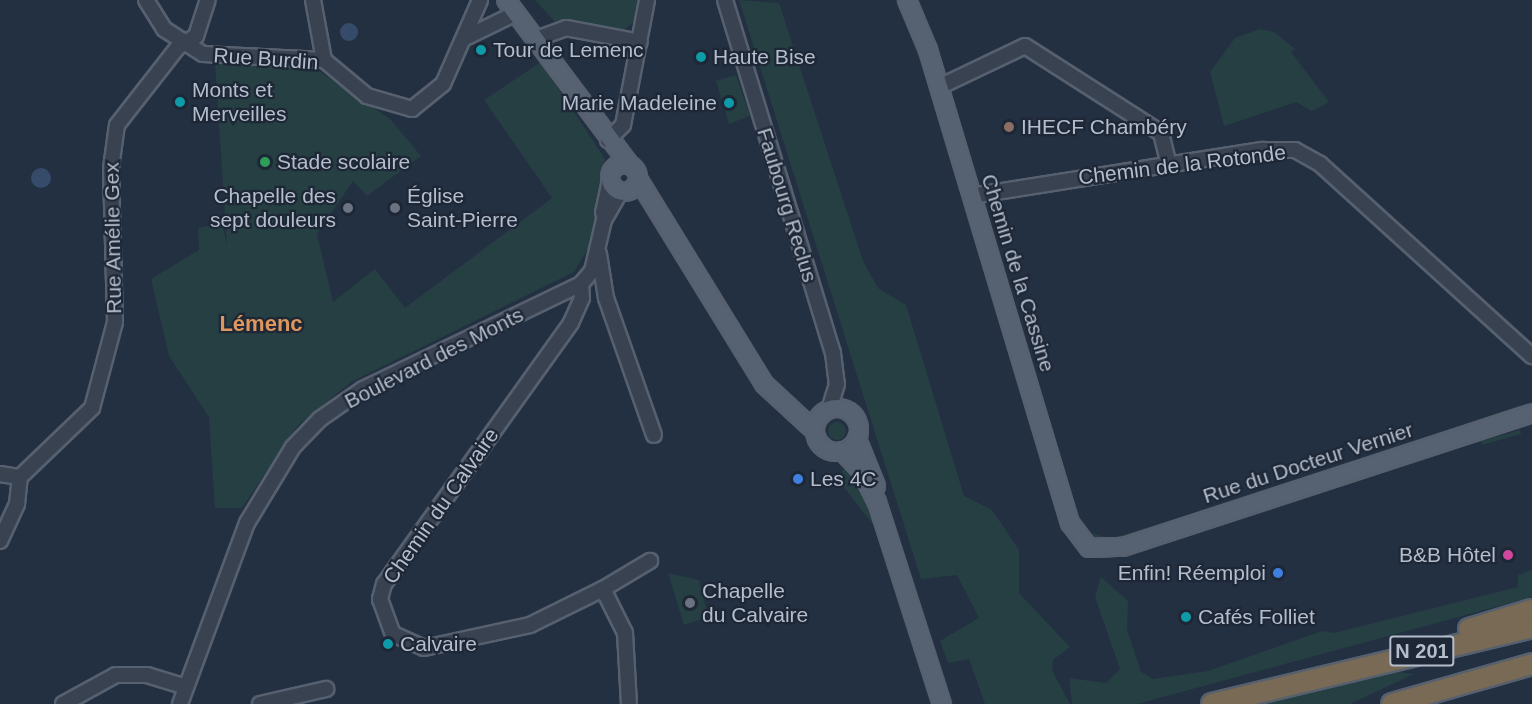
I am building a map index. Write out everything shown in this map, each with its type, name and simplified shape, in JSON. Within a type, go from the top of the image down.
[{"type":"highway","points":[[1312,678],[1532,610]]},
{"type":"highway","name":"N 201","points":[[1212,704],[1312,678],[1532,627]]},
{"type":"highway","name":"N 201","points":[[1392,704],[1532,664]]},
{"type":"main road","name":"Chemin de la Cassine","points":[[907,0],[939,87],[1070,523],[1079,541],[1096,551]]},
{"type":"main road","points":[[511,7],[608,140],[624,179],[659,212],[775,399],[815,431],[826,449],[842,451],[861,471],[878,502]]},
{"type":"main road","points":[[757,368],[791,404],[826,412],[851,414],[858,424],[857,439],[871,465],[878,502],[942,704]]},
{"type":"main road","points":[[815,431],[826,412]]},
{"type":"main road","name":"Rue du Docteur Vernier","points":[[1096,551],[1532,413]]},
{"type":"main road","points":[[842,451],[857,439]]},
{"type":"street","name":"Rue Burdin","points":[[146,0],[164,29],[186,43],[220,58],[324,60],[367,96],[412,108],[438,92],[465,38],[480,0]]},
{"type":"street","name":"Rue Amélie Gex","points":[[20,477],[92,408],[115,322],[111,168],[117,124],[206,19],[208,0]]},
{"type":"street","points":[[313,0],[324,60]]},
{"type":"street","points":[[608,140],[623,125],[647,0]]},
{"type":"street","name":"Faubourg Reclus","points":[[724,0],[833,353],[837,384],[826,412]]},
{"type":"street","points":[[465,38],[511,7]]},
{"type":"street","points":[[536,39],[566,28],[640,42]]},
{"type":"street","points":[[939,87],[1025,46],[1161,133],[1169,166]]},
{"type":"street","name":"Chemin de la Rotonde","points":[[971,196],[1282,148],[1307,155],[1532,356]]},
{"type":"street","points":[[581,284],[598,249],[604,220],[624,179]]},
{"type":"street","points":[[598,249],[606,298],[654,435]]},
{"type":"street","name":"Chemin du Calvaire","points":[[581,284],[582,298],[571,322],[384,584],[380,599],[393,633],[424,648],[530,625],[603,589],[650,561]]},
{"type":"street","name":"Boulevard des Monts","points":[[180,704],[247,523],[287,456],[321,419],[363,389],[581,284]]},
{"type":"street","points":[[0,474],[20,477],[17,504],[0,541]]},
{"type":"street","points":[[603,589],[625,633],[629,704]]},
{"type":"street","points":[[63,704],[116,675],[147,675],[186,687]]},
{"type":"street","points":[[260,704],[326,689]]},
{"type":"green space","points":[[535,0],[644,0],[637,19],[620,33],[555,22]]},
{"type":"green space","points":[[739,0],[779,3],[863,261],[878,288],[906,305],[964,496],[992,510],[1019,550],[1019,593],[1070,647],[1053,660],[1052,670],[1070,704],[985,704],[969,659],[948,663],[940,641],[979,618],[957,575],[921,579]]},
{"type":"green space","points":[[1260,29],[1274,32],[1295,49],[1291,52],[1329,102],[1312,111],[1296,102],[1224,126],[1210,72],[1235,38]]},
{"type":"green space","points":[[541,62],[605,159],[591,244],[574,272],[351,382],[298,425],[242,508],[215,508],[209,417],[169,356],[151,279],[199,250],[198,228],[222,223],[227,245],[215,63],[288,63],[319,71],[390,119],[421,156],[367,196],[353,181],[317,234],[333,302],[375,269],[405,308],[552,198],[484,100]]},
{"type":"green space","points":[[736,75],[750,116],[729,124],[716,81]]},
{"type":"green space","points":[[1524,404],[1470,426],[1468,423]]},
{"type":"green space","points":[[837,422],[843,425],[846,431],[843,437],[837,440],[831,437],[828,431],[831,425]]},
{"type":"green space","points":[[1520,430],[1521,434],[1482,445],[1481,441]]},
{"type":"green space","points":[[850,468],[862,489],[874,526],[842,485],[842,470]]},
{"type":"green space","points":[[1222,504],[1118,541],[1092,538],[1076,516],[1089,532],[1110,539]]},
{"type":"green space","points":[[1532,570],[1532,597],[1137,704],[1072,704],[1069,678],[1106,683],[1120,669],[1095,597],[1101,577],[1128,601],[1127,630],[1141,672],[1153,679],[1208,671],[1322,631],[1334,633],[1518,587],[1518,575]]},
{"type":"green space","points":[[668,573],[699,580],[708,617],[684,625]]},
{"type":"green space","points":[[1391,671],[1414,674],[1350,704],[1255,704]]},
{"type":"water","points":[[349,23],[355,26],[358,32],[355,38],[349,41],[343,38],[340,32],[343,26]]},
{"type":"water","points":[[41,168],[48,171],[51,178],[48,185],[41,188],[34,185],[31,178],[34,171]]},
{"type":"place","name":"Tour de Lemenc","points":[[481,50]]},
{"type":"place","name":"Haute Bise","points":[[701,57]]},
{"type":"place","name":"Monts et Merveilles","points":[[180,102]]},
{"type":"place","name":"Marie Madeleine","points":[[729,103]]},
{"type":"place","name":"IHECF Chambéry","points":[[1009,127]]},
{"type":"place","name":"Stade scolaire","points":[[265,162]]},
{"type":"place","name":"Chapelle des sept douleurs","points":[[348,208]]},
{"type":"place","name":"Église Saint-Pierre","points":[[395,208]]},
{"type":"place","name":"Les 4C","points":[[798,479]]},
{"type":"place","name":"B&B Hôtel","points":[[1508,555]]},
{"type":"place","name":"Enfin! Réemploi","points":[[1278,573]]},
{"type":"place","name":"Chapelle du Calvaire","points":[[690,603]]},
{"type":"place","name":"Cafés Folliet","points":[[1186,617]]},
{"type":"place","name":"Calvaire","points":[[388,644]]},
{"type":"district","name":"Lémenc","points":[[261,324]]}]
